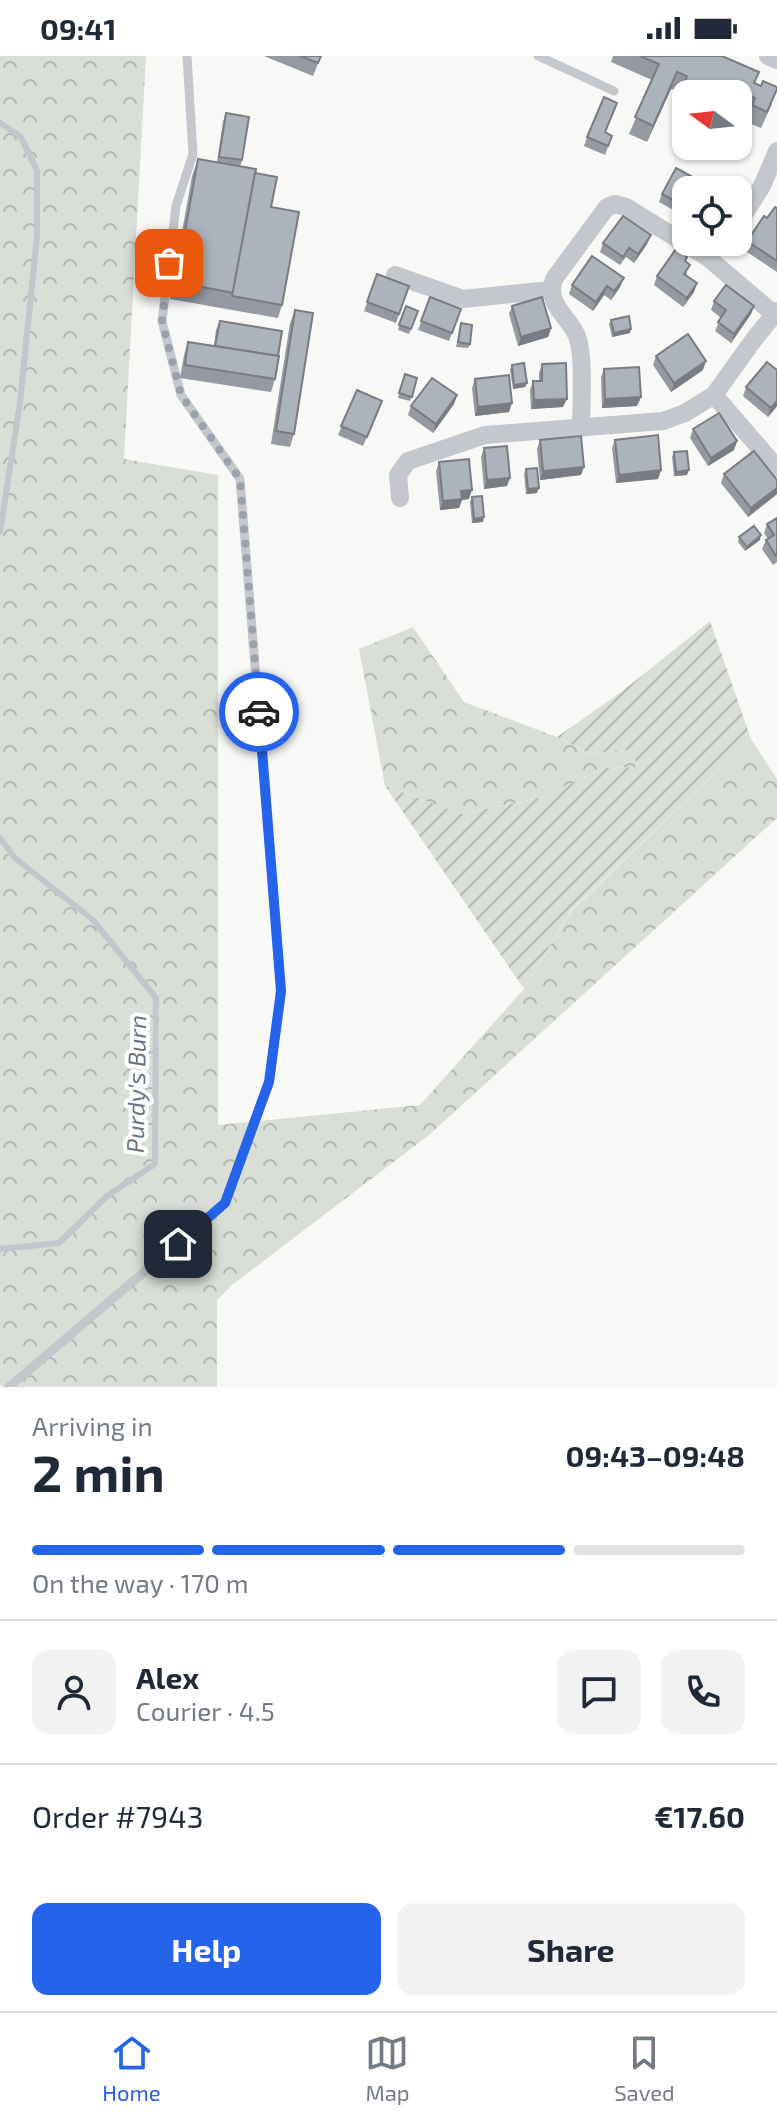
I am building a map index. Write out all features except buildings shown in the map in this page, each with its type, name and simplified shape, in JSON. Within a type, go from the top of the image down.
[{"type":"street","points":[[768,56],[777,60]]},
{"type":"street","points":[[752,208],[770,188],[777,151]]},
{"type":"street","points":[[400,498],[398,475],[408,461],[485,435],[581,428],[663,421],[685,413],[714,395],[775,313],[707,257],[626,207],[615,204],[607,207],[554,279],[550,290],[556,306],[576,335],[580,353],[581,428]]},
{"type":"street","points":[[395,275],[463,299],[550,290]]},
{"type":"street","points":[[714,395],[777,468]]},
{"type":"lane","points":[[9,1387],[225,1203],[269,1082],[281,991],[240,479],[181,395],[162,321],[176,206],[193,154],[187,56]]},
{"type":"lane","points":[[538,56],[549,58],[614,91]]},
{"type":"green space","points":[[0,56],[146,56],[124,459],[218,475],[218,1125],[420,1105],[524,989],[572,910],[751,739],[777,779],[777,818],[429,1135],[232,1285],[217,1300],[217,1387],[0,1385]]},
{"type":"green space","points":[[710,621],[751,739],[572,909],[524,989],[385,786],[462,814],[544,797],[603,768],[638,767],[631,750],[588,753],[557,737],[620,693]]},
{"type":"green space","points":[[413,627],[464,702],[557,737],[587,753],[631,750],[638,767],[603,768],[544,797],[461,814],[385,786],[359,649]]},
{"type":"waterway","name":"Purdy's Burn","points":[[0,123],[21,137],[37,171],[37,236],[20,403],[0,532]]},
{"type":"waterway","name":"Purdy's Burn","points":[[0,838],[15,858],[93,920],[156,998],[155,1164],[107,1196],[59,1243],[0,1249]]},
{"type":"way so far","points":[[169,263],[162,321],[181,395],[240,479],[259,712]]},
{"type":"route","points":[[178,1244],[225,1203],[269,1082],[281,991],[259,712]]}]
